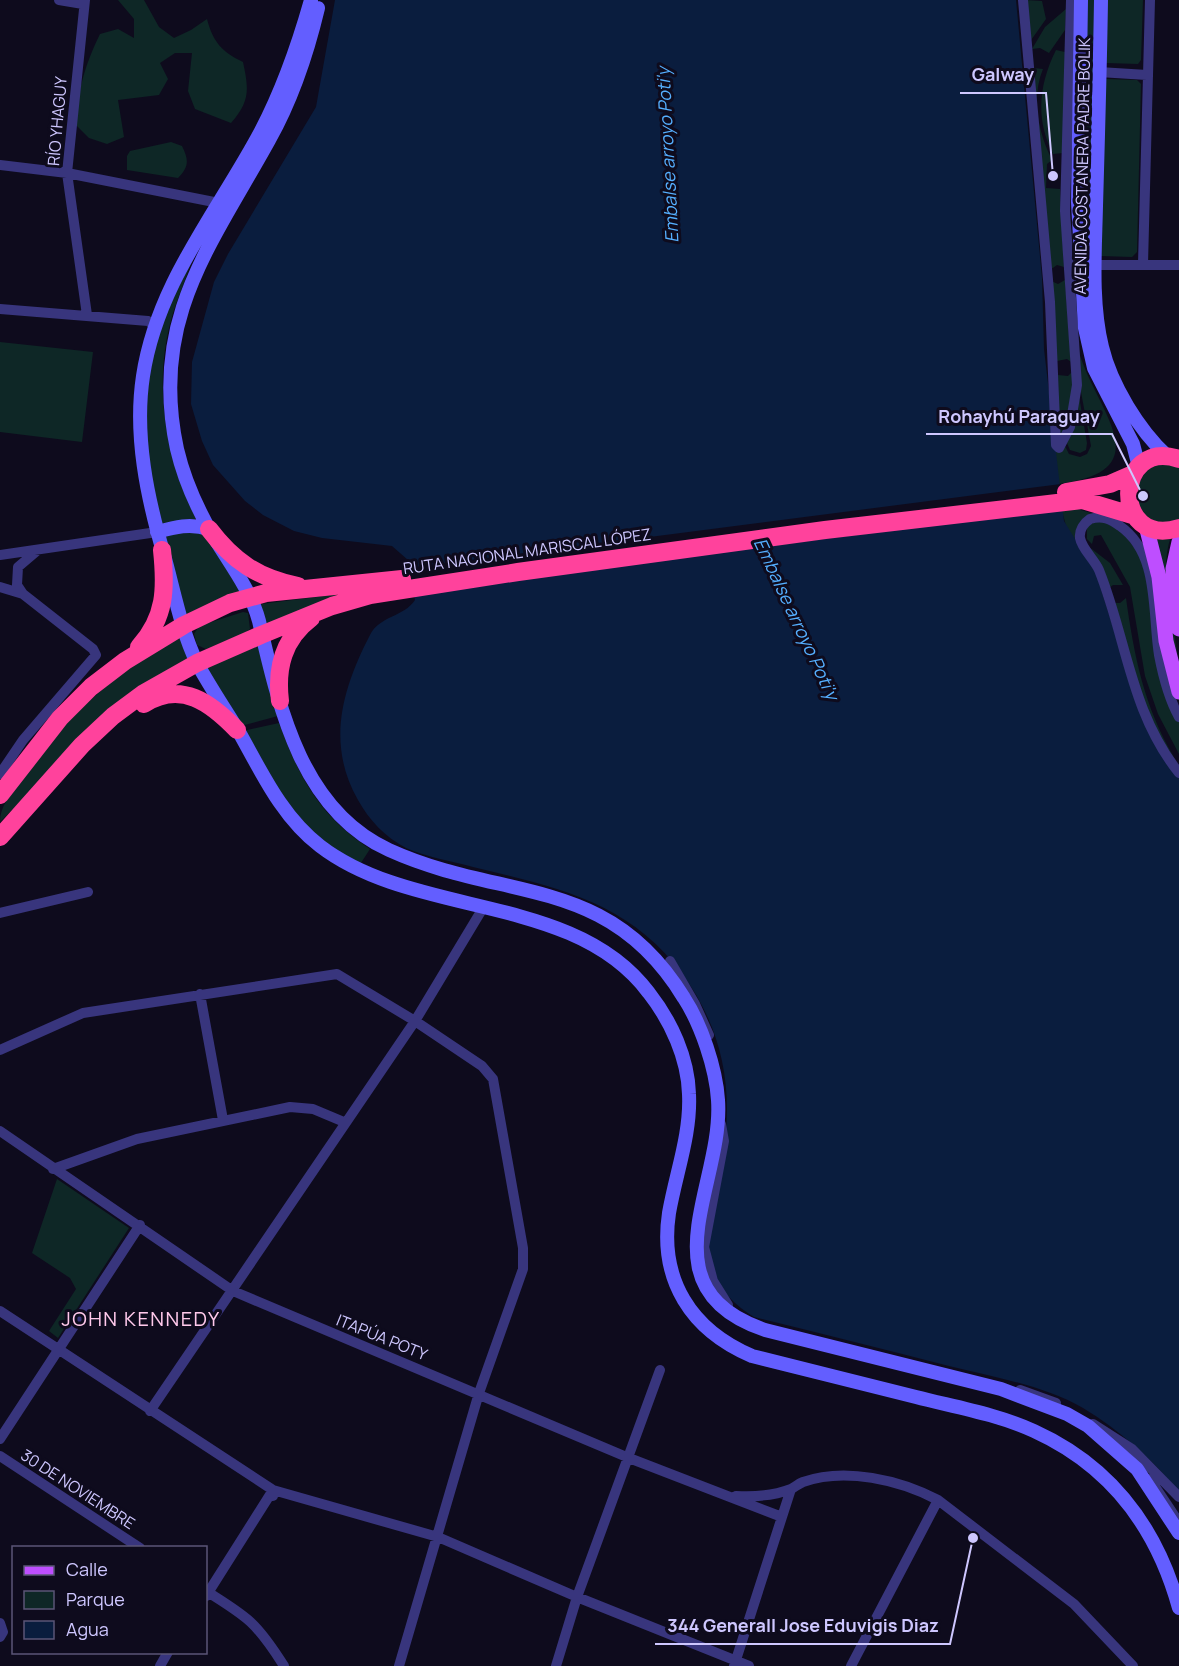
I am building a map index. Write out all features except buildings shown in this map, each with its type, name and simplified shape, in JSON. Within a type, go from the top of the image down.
[{"type":"highway","name":"RUTA NACIONAL MARISCAL LÓPEZ","points":[[0,795],[60,718],[91,687],[125,661],[184,625],[230,603],[311,589],[402,584],[1067,497],[1110,484],[1136,471],[1148,460],[1174,456]]},
{"type":"highway","points":[[1136,471],[1128,495],[1140,521]]},
{"type":"highway","name":"RUTA NACIONAL MARISCAL LÓPEZ","points":[[1067,497],[1096,502],[1167,531],[1179,528]]},
{"type":"highway","points":[[209,529],[223,548],[244,567],[271,579],[311,589]]},
{"type":"highway","points":[[125,661],[149,635],[160,613],[165,585],[162,550]]},
{"type":"highway","name":"RUTA NACIONAL MARISCAL LÓPEZ","points":[[0,837],[43,787],[113,716],[144,693],[197,663],[261,635],[332,606],[402,584]]},
{"type":"highway","points":[[280,701],[280,668],[288,644],[303,625],[332,606]]},
{"type":"highway","points":[[43,787],[64,777],[136,711],[155,698],[180,693],[199,698],[213,706],[237,730]]},
{"type":"main road","points":[[311,0],[295,57],[276,102],[175,278],[155,326],[143,374],[140,420],[144,467],[157,532],[189,644],[197,663],[280,804],[304,832],[333,855],[382,880],[541,923],[578,938],[616,959],[651,995],[676,1037],[687,1072],[689,1118],[669,1213],[667,1240],[671,1270],[681,1296],[696,1319],[729,1346],[752,1356],[994,1416],[1034,1431],[1061,1446],[1102,1475],[1137,1513],[1158,1550],[1179,1608]]},
{"type":"main road","points":[[320,0],[298,77],[284,111],[194,272],[179,321],[171,379],[174,428],[185,476],[209,529],[257,614],[280,701],[306,770],[324,798],[350,826],[377,844],[409,858],[588,909],[618,925],[664,966],[693,1013],[706,1047],[717,1092],[716,1132],[698,1216],[696,1243],[699,1269],[705,1285],[723,1309],[734,1317],[765,1330],[1001,1389],[1067,1414],[1088,1426],[1137,1469],[1179,1533]]},
{"type":"main road","name":"AVENIDA COSTANERA PADRE BOLIK","points":[[1081,0],[1077,160],[1080,265],[1091,359],[1133,444],[1136,471]]},
{"type":"main road","name":"AVENIDA COSTANERA PADRE BOLIK","points":[[1101,0],[1095,265],[1099,333],[1107,364],[1142,430],[1174,456]]},
{"type":"main road","points":[[1140,521],[1157,569],[1166,641],[1179,692]]},
{"type":"main road","points":[[157,532],[182,525],[197,525],[209,529]]},
{"type":"main road","points":[[1179,542],[1173,569],[1179,629]]},
{"type":"street","points":[[59,0],[84,2]]},
{"type":"street","points":[[1023,0],[1050,302],[1056,445],[1059,448],[1070,427],[1077,385],[1065,211],[1071,0]]},
{"type":"street","points":[[1143,264],[1150,0]]},
{"type":"street","name":"RÍO YHAGUY","points":[[84,2],[67,173],[87,315]]},
{"type":"street","points":[[1099,72],[1147,75]]},
{"type":"street","points":[[0,165],[67,173],[219,203]]},
{"type":"street","points":[[1080,265],[1179,265]]},
{"type":"street","points":[[0,309],[148,321],[155,326]]},
{"type":"street","points":[[1179,717],[1160,658],[1150,574],[1144,556],[1130,534],[1118,524],[1105,518],[1090,519],[1081,529],[1080,540],[1098,568],[1142,711],[1153,735],[1179,773]]},
{"type":"street","points":[[0,555],[157,532]]},
{"type":"street","points":[[0,774],[23,740],[92,663],[96,655],[93,649],[23,594],[17,585],[18,567],[38,550]]},
{"type":"street","points":[[0,586],[23,594]]},
{"type":"street","points":[[0,913],[88,892]]},
{"type":"street","points":[[150,1411],[233,1291],[344,1122],[415,1021],[483,908]]},
{"type":"street","points":[[670,962],[703,1019],[718,1067],[724,1140],[704,1247],[713,1281],[733,1312],[757,1324],[1036,1395],[1090,1423],[1140,1456],[1179,1497]]},
{"type":"street","points":[[0,1050],[83,1013],[337,974],[415,1021],[482,1066],[493,1079],[523,1248],[523,1269],[479,1393],[400,1666]]},
{"type":"street","points":[[200,994],[223,1120]]},
{"type":"street","points":[[53,1169],[137,1139],[290,1107],[313,1109],[344,1122]]},
{"type":"street","name":"ITAPÚA POTY","points":[[0,1131],[233,1291],[629,1458],[782,1517]]},
{"type":"street","points":[[0,1439],[140,1225]]},
{"type":"street","points":[[0,1311],[273,1493],[438,1537],[735,1663],[749,1666]]},
{"type":"street","points":[[556,1666],[577,1597],[660,1370]]},
{"type":"street","points":[[1090,1423],[1120,1446],[1142,1470],[1165,1498],[1179,1523]]},
{"type":"street","name":"30 DE NOVIEMBRE","points":[[0,1456],[137,1546]]},
{"type":"street","points":[[723,1495],[756,1497],[791,1489],[803,1482],[848,1476],[894,1482],[917,1489],[938,1500],[1074,1604],[1132,1666]]},
{"type":"street","points":[[735,1663],[791,1489]]},
{"type":"street","points":[[207,1592],[273,1493]]},
{"type":"street","points":[[851,1666],[938,1500]]},
{"type":"street","points":[[207,1594],[244,1614],[262,1632],[284,1666]]},
{"type":"green space","points":[[118,0],[144,0],[159,27],[174,38],[207,19],[219,45],[243,62],[247,88],[245,101],[231,123],[195,109],[188,91],[192,53],[175,53],[160,63],[168,79],[159,95],[118,100],[124,137],[107,144],[89,138],[75,124],[83,78],[100,34],[118,29],[134,38],[134,19]]},
{"type":"green space","points":[[1025,0],[1042,1],[1046,19],[1029,43]]},
{"type":"green space","points":[[1087,0],[1098,0],[1090,257],[1087,257],[1082,214]]},
{"type":"green space","points":[[1106,0],[1143,0],[1141,60],[1138,64],[1106,63]]},
{"type":"green space","points":[[1066,9],[1065,30],[1049,53],[1040,48],[1032,49],[1045,27]]},
{"type":"green space","points":[[1056,50],[1065,52],[1063,153],[1053,154],[1043,128],[1041,102],[1046,76]]},
{"type":"green space","points":[[1034,68],[1043,69],[1039,80],[1037,103],[1040,127],[1052,160],[1047,164],[1046,188],[1060,189],[1064,267],[1057,265],[1050,270]]},
{"type":"green space","points":[[1104,80],[1137,80],[1141,84],[1137,252],[1132,257],[1101,256]]},
{"type":"green space","points":[[171,142],[182,146],[187,159],[186,167],[178,178],[127,170],[127,156],[130,151]]},
{"type":"green space","points":[[187,264],[190,266],[173,313],[167,339],[163,365],[163,392],[165,418],[176,470],[196,519],[161,524],[146,444],[145,396],[155,345]]},
{"type":"green space","points":[[1065,280],[1071,362],[1067,359],[1057,361],[1051,281],[1058,284]]},
{"type":"green space","points":[[0,342],[93,352],[82,442],[0,432]]},
{"type":"green space","points":[[1079,352],[1108,416],[1114,435],[1115,452],[1108,466],[1090,477],[1058,484],[1055,448],[1064,444],[1069,454],[1080,457],[1087,454],[1091,446],[1081,392]]},
{"type":"green space","points":[[1072,372],[1072,406],[1059,441],[1058,375],[1068,376]]},
{"type":"green space","points":[[1079,396],[1087,443],[1086,450],[1080,453],[1070,450],[1067,443]]},
{"type":"green space","points":[[1150,465],[1179,465],[1179,522],[1154,524],[1138,510],[1137,479]]},
{"type":"green space","points":[[1077,509],[1099,515],[1092,516],[1077,544],[1066,526],[1062,511]]},
{"type":"green space","points":[[1101,519],[1122,531],[1141,557],[1179,722],[1179,754],[1158,714],[1145,676],[1130,587],[1101,535],[1094,536],[1092,544],[1087,539],[1087,526]]},
{"type":"green space","points":[[193,529],[204,532],[243,596],[184,619],[162,536]]},
{"type":"green space","points":[[1171,536],[1167,553],[1167,588],[1179,677],[1154,537]]},
{"type":"green space","points":[[1084,543],[1110,563],[1123,585],[1113,585],[1109,588]]},
{"type":"green space","points":[[348,593],[266,624],[261,604]]},
{"type":"green space","points":[[1126,598],[1133,640],[1148,700],[1174,757],[1148,721],[1114,603],[1120,603]]},
{"type":"green space","points":[[243,612],[248,613],[250,629],[245,633],[206,649],[197,645],[194,634],[199,626]]},
{"type":"green space","points":[[180,632],[188,659],[41,781],[0,822],[0,816],[9,797],[53,738],[112,681]]},
{"type":"green space","points":[[259,641],[278,716],[241,726],[202,663]]},
{"type":"green space","points":[[279,723],[295,762],[313,794],[337,823],[370,849],[359,866],[333,851],[286,806],[243,731]]},
{"type":"green space","points":[[57,1179],[129,1228],[58,1338],[49,1331],[76,1289],[70,1278],[32,1253]]},
{"type":"water","name":"Embalse arroyo Poti'y","points":[[335,0],[1016,0],[1042,278],[1044,349],[1064,521],[1096,573],[1133,691],[1179,778],[1179,1491],[1146,1456],[1122,1436],[1097,1417],[1068,1400],[1018,1382],[754,1317],[737,1305],[723,1290],[712,1272],[707,1251],[726,1136],[727,1109],[724,1073],[721,1055],[710,1022],[683,975],[662,950],[639,930],[615,914],[562,890],[406,848],[391,839],[378,827],[358,800],[348,779],[342,758],[340,737],[345,696],[360,655],[374,629],[385,620],[405,610],[415,600],[408,560],[392,546],[322,538],[294,531],[263,515],[245,501],[213,465],[202,441],[191,404],[192,362],[214,282],[228,254],[316,107]]},
{"type":"pier","points":[[1061,484],[1066,508],[413,592],[408,568]]},
{"type":"place","name":"Galway","points":[[1053,176]]},
{"type":"place","name":"Rohayhú Paraguay","points":[[1143,496]]},
{"type":"place","name":"344 Generall Jose Eduvigis Diaz","points":[[973,1538]]},
{"type":"district","name":"JOHN KENNEDY","points":[[141,1319]]}]
